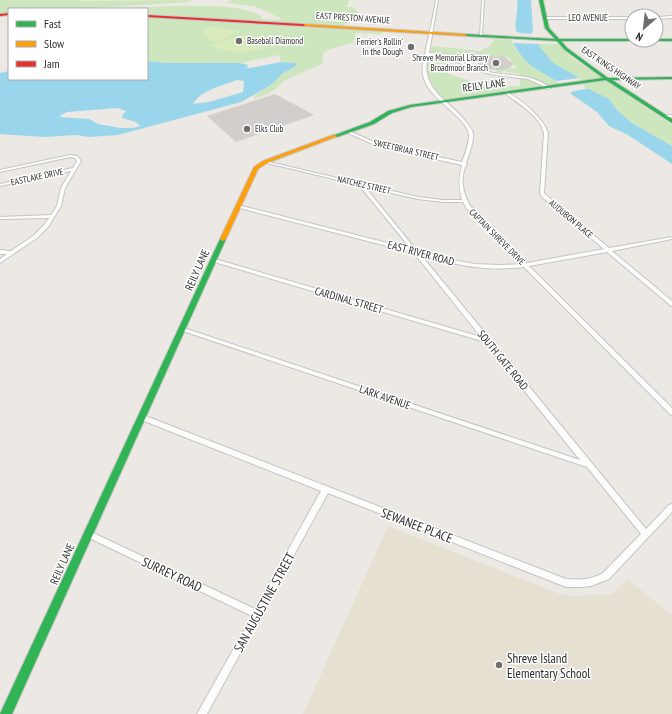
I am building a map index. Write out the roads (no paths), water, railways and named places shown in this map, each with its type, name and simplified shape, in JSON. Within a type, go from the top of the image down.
[{"type":"street","name":"CAPTAIN SHREVE DRIVE","points":[[436,0],[424,65],[425,78],[432,90],[470,130],[470,140],[460,187],[464,201],[469,208],[525,265],[672,412]]},
{"type":"street","points":[[481,36],[483,0]]},
{"type":"street","name":"EAST KINGS HIGHWAY","points":[[541,0],[547,28],[582,62],[670,118]]},
{"type":"street","name":"EAST PRESTON AVENUE","points":[[148,16],[558,40],[624,40]]},
{"type":"street","name":"LEO AVENUE","points":[[544,18],[624,18]]},
{"type":"street","points":[[427,55],[451,58],[476,70],[494,74],[525,77],[534,80],[546,88]]},
{"type":"street","points":[[451,58],[463,55]]},
{"type":"street","name":"REILY LANE","points":[[6,714],[256,168],[265,162],[372,123],[400,108],[607,79],[672,78]]},
{"type":"street","name":"AUDUBON PLACE","points":[[507,93],[534,115],[544,126],[546,133],[542,194],[672,304]]},
{"type":"street","name":"SWEETBRIAR STREET","points":[[348,132],[380,146],[465,164]]},
{"type":"street","points":[[0,171],[70,156],[76,157],[79,161],[63,188],[59,206],[53,216],[35,237],[0,261]]},
{"type":"street","name":"NATCHEZ STREET","points":[[265,162],[429,200],[464,201]]},
{"type":"street","name":"EASTLAKE DRIVE","points":[[0,185],[74,169]]},
{"type":"street","name":"SOUTH GATE ROAD","points":[[361,185],[413,251],[646,535]]},
{"type":"street","name":"EAST RIVER ROAD","points":[[238,206],[473,266],[503,268],[525,265],[672,238]]},
{"type":"street","points":[[0,218],[53,216]]},
{"type":"street","points":[[0,252],[12,253]]},
{"type":"street","name":"CARDINAL STREET","points":[[213,260],[486,340]]},
{"type":"street","name":"LARK AVENUE","points":[[182,329],[588,465]]},
{"type":"street","name":"SEWANEE PLACE","points":[[141,417],[566,583],[581,584],[596,582],[606,576],[672,507]]},
{"type":"street","name":"SAN AUGUSTINE STREET","points":[[202,714],[326,489]]},
{"type":"street","name":"SURREY ROAD","points":[[88,534],[256,614]]},
{"type":"water","points":[[517,0],[531,0],[533,30],[531,34],[516,31]]},
{"type":"water","points":[[513,43],[538,44],[552,62],[579,78],[556,81],[530,65],[519,53]]},
{"type":"water","points":[[148,61],[165,63],[240,63],[248,65],[247,68],[281,62],[295,63],[296,65],[283,73],[271,85],[241,102],[118,135],[89,137],[76,135],[44,137],[0,134],[0,73],[8,71],[8,80],[148,80]],"holes":[[[237,80],[244,81],[243,92],[209,102],[193,104],[207,91]],[[118,108],[126,111],[122,118],[136,122],[140,126],[133,128],[121,128],[98,124],[89,119],[60,117],[67,112]]]},
{"type":"water","points":[[589,89],[609,99],[616,109],[632,123],[672,146],[672,164],[628,135],[609,126],[597,112],[571,94],[571,92]]},
{"type":"place","name":"Baseball Diamond","points":[[239,41]]},
{"type":"place","name":"Ferrier's Rollin' In the Dough","points":[[411,47]]},
{"type":"place","name":"Shreve Memorial Library Broadmoor Branch","points":[[496,63]]},
{"type":"place","name":"Elks Club","points":[[247,129]]},
{"type":"place","name":"Shreve Island Elementary School","points":[[499,665]]}]
